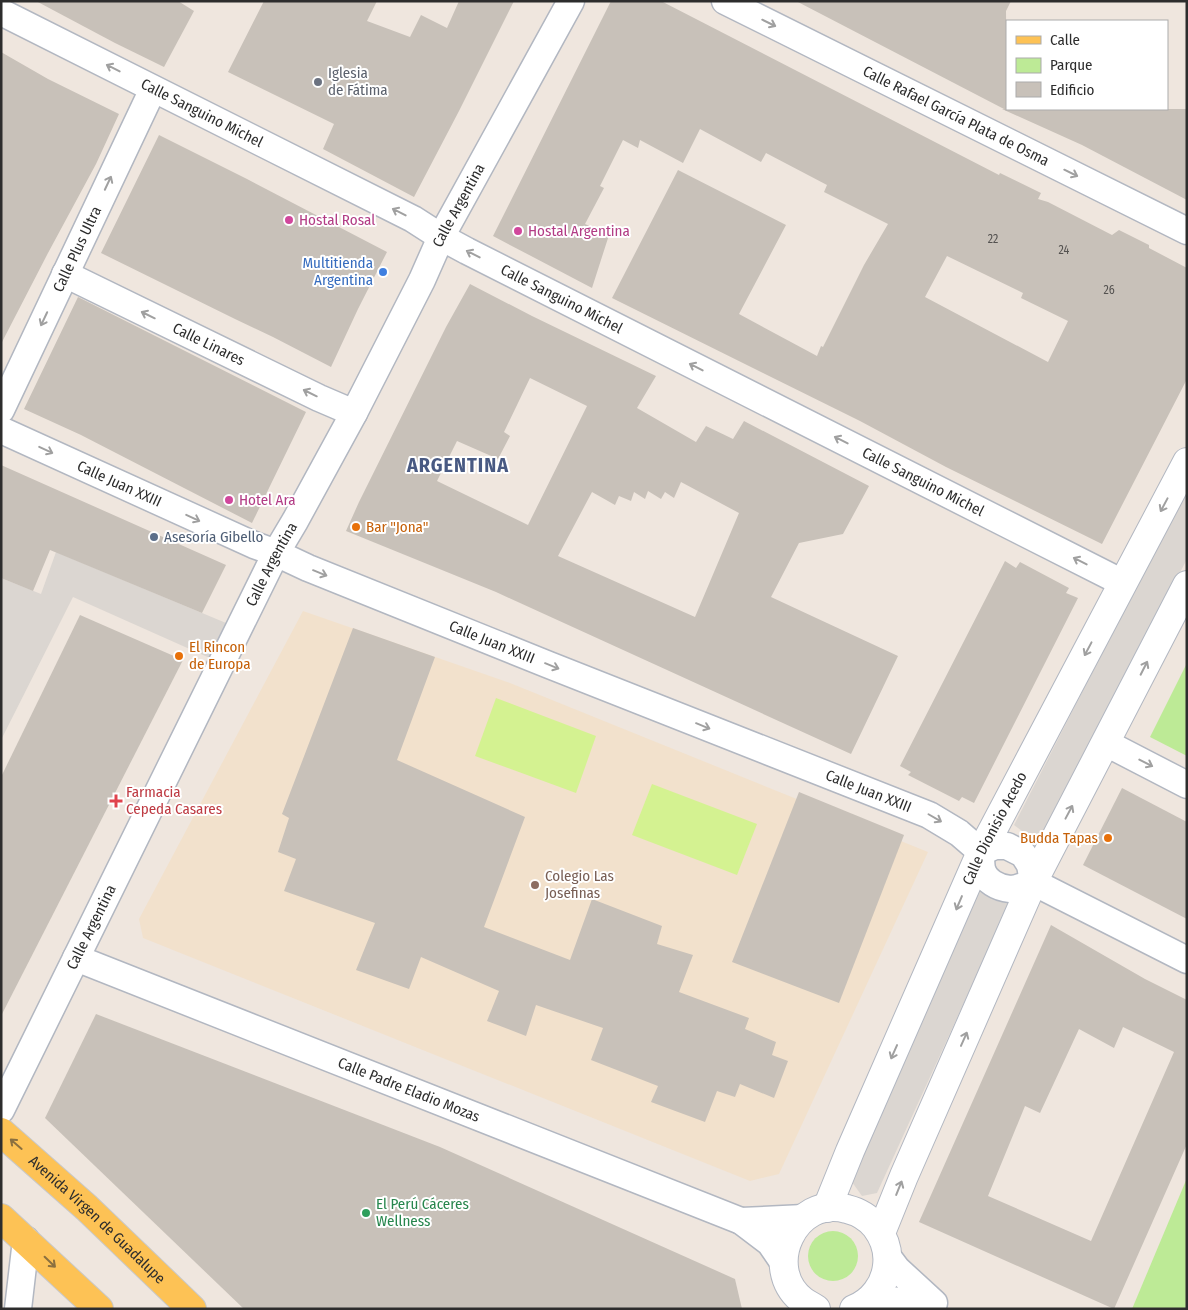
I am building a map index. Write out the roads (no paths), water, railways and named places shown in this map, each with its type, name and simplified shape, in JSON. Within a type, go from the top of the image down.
[{"type":"main road","name":"Calle Dionisio Acedo","points":[[785,1286],[785,1246],[792,1230],[816,1213],[854,1142],[980,852],[1187,462]]},
{"type":"main road","points":[[884,1245],[908,1166],[1033,882],[1185,594]]},
{"type":"main road","name":"Avenida Virgen de Guadalupe","points":[[1,1132],[81,1202],[192,1309]]},
{"type":"main road","points":[[816,1213],[843,1208],[858,1212],[871,1221],[884,1245],[887,1273],[880,1287],[862,1304]]},
{"type":"main road","points":[[1,1218],[99,1309]]},
{"type":"main road","points":[[785,1286],[816,1309]]},
{"type":"street","name":"Calle Argentina","points":[[1,1110],[276,553],[354,413],[422,280],[441,237],[571,1]]},
{"type":"street","name":"Calle Rafael García Plata de Osma","points":[[725,1],[1187,231]]},
{"type":"street","name":"Calle Sanguino Michel","points":[[1,12],[413,219],[441,237],[1124,583]]},
{"type":"street","name":"Calle Plus Ultra","points":[[1,410],[153,89]]},
{"type":"street","name":"Calle Linares","points":[[65,274],[319,398],[354,413]]},
{"type":"street","name":"Calle Juan XXIII","points":[[1,430],[254,546],[276,553],[308,568],[549,665],[929,814],[959,833],[980,852]]},
{"type":"street","points":[[1106,742],[1187,784]]},
{"type":"street","points":[[1033,882],[1030,865],[1023,854],[1008,846],[996,846],[980,852],[982,869],[986,877],[994,884],[1010,889],[1033,882],[1187,960]]},
{"type":"street","name":"Calle Padre Eladio Mozas","points":[[76,958],[741,1221],[770,1243],[785,1286]]},
{"type":"street","name":"Calle Padre Eladio Mozas","points":[[741,1221],[816,1213]]},
{"type":"street","points":[[18,1309],[26,1240]]},
{"type":"street","points":[[884,1245],[897,1269],[941,1306]]},
{"type":"street","points":[[862,1304],[941,1306]]},
{"type":"place","name":"Iglesia de Fátima","points":[[318,82]]},
{"type":"place","name":"Hostal Rosal","points":[[289,220]]},
{"type":"place","name":"Hostal Argentina","points":[[518,231]]},
{"type":"place","name":"Multitienda Argentina","points":[[383,272]]},
{"type":"place","name":"Hotel Ara","points":[[229,500]]},
{"type":"place","name":"Bar \"Jona\"","points":[[356,527]]},
{"type":"place","name":"Asesoría Gibello","points":[[154,537]]},
{"type":"place","name":"El Rincon de Europa","points":[[179,656]]},
{"type":"place","name":"Farmacia Cepeda Casares","points":[[116,801]]},
{"type":"place","name":"Budda Tapas","points":[[1108,838]]},
{"type":"place","name":"Colegio Las Josefinas","points":[[535,885]]},
{"type":"place","name":"El Perú Cáceres Wellness","points":[[366,1213]]},
{"type":"district","name":"ARGENTINA","points":[[458,465]]}]
